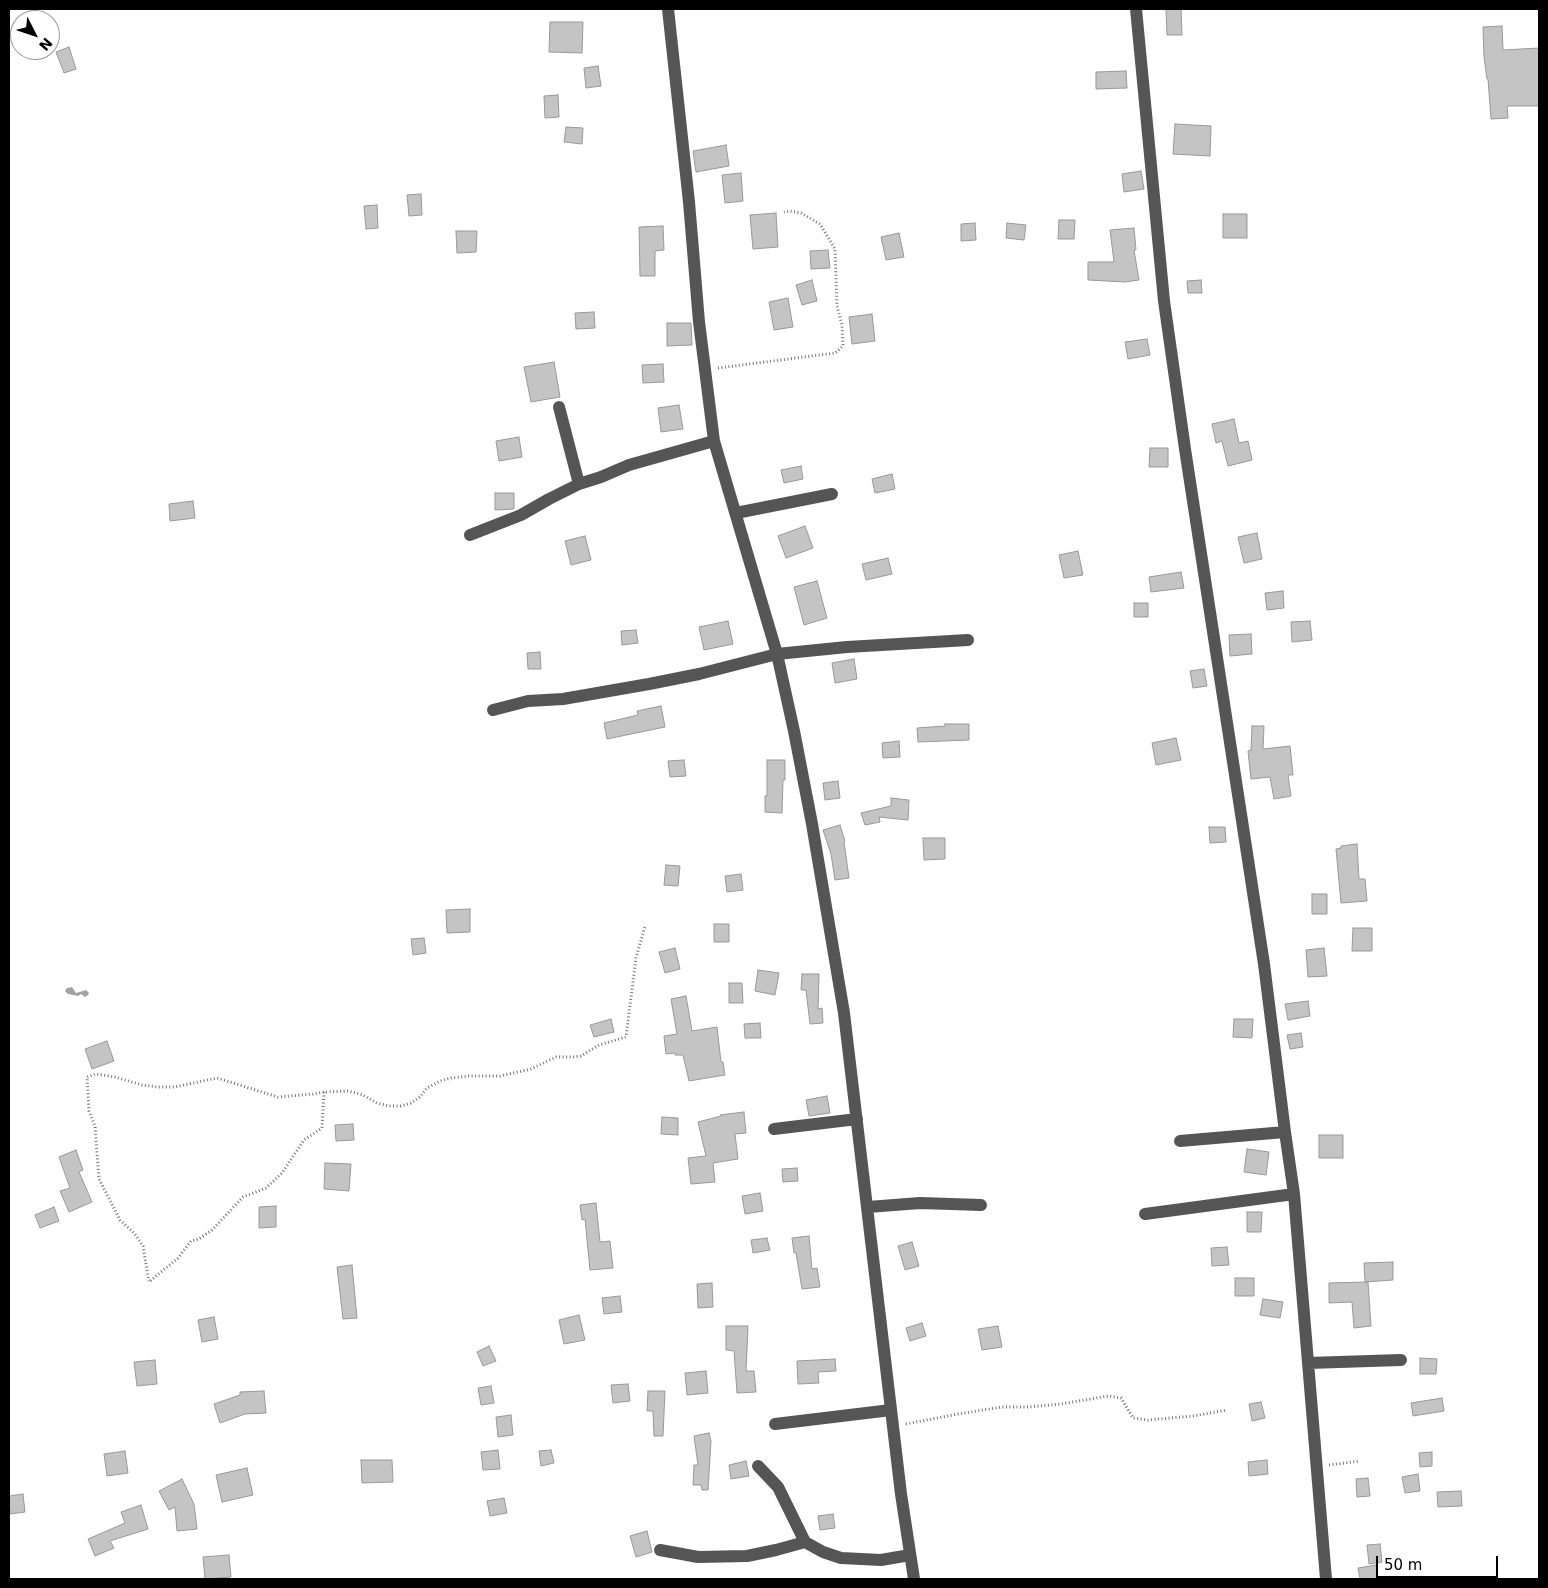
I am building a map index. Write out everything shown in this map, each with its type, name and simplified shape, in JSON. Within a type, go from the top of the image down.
[{"type":"street","points":[[668,9],[689,202],[699,322],[714,441],[777,654],[794,731],[832,937],[844,1013],[901,1494],[914,1579]]},
{"type":"street","points":[[1136,9],[1164,301],[1264,964],[1284,1132],[1294,1194],[1326,1579]]},
{"type":"street","points":[[559,407],[579,484]]},
{"type":"street","points":[[470,536],[521,515],[579,484],[629,466],[714,441]]},
{"type":"street","points":[[736,513],[832,494]]},
{"type":"street","points":[[493,710],[528,701],[563,699],[649,684],[699,674],[777,654],[847,647],[968,640]]},
{"type":"street","points":[[774,1129],[857,1119]]},
{"type":"street","points":[[1180,1141],[1284,1132]]},
{"type":"street","points":[[1145,1214],[1294,1194]]},
{"type":"street","points":[[868,1207],[920,1203],[981,1204]]},
{"type":"street","points":[[1308,1363],[1401,1360]]},
{"type":"street","points":[[775,1424],[892,1410]]},
{"type":"street","points":[[758,1466],[778,1487],[805,1542],[823,1552],[841,1558],[881,1560],[910,1555]]},
{"type":"street","points":[[660,1550],[698,1557],[747,1556],[805,1542]]},
{"type":"path","points":[[706,372],[720,368],[835,353],[843,346],[842,325],[837,306],[835,249],[820,224],[801,213],[784,212]]},
{"type":"path","points":[[324,1092],[322,1128],[304,1140],[282,1173],[266,1188],[243,1197],[212,1230],[199,1239],[191,1241],[178,1258],[149,1282],[142,1246],[135,1234],[120,1220],[99,1180],[95,1126],[89,1111],[87,1077],[96,1074],[158,1087],[175,1087],[217,1078],[278,1096],[324,1092],[349,1091],[363,1095],[377,1103],[401,1106],[411,1103],[428,1088],[440,1081],[469,1076],[500,1076],[531,1069],[556,1057],[581,1056],[599,1045],[626,1037],[636,958],[645,926]]},
{"type":"path","points":[[894,1427],[994,1408],[1061,1404],[1108,1396],[1121,1398],[1133,1418],[1148,1420],[1193,1416],[1227,1410]]},
{"type":"path","points":[[1316,1466],[1360,1461]]},
{"type":"shaded area","points":[[72,987],[76,993],[86,990],[89,993],[85,997],[81,994],[78,996],[68,994],[65,991],[67,988]]},
{"type":"building","points":[[1166,9],[1181,9],[1182,35],[1167,35]]},
{"type":"building","points":[[550,22],[583,22],[582,53],[549,52]]},
{"type":"building","points":[[1502,26],[1503,50],[1539,48],[1539,106],[1507,106],[1508,118],[1491,119],[1488,79],[1484,57],[1483,27]]},
{"type":"building","points":[[69,47],[76,69],[64,73],[59,60],[60,50]]},
{"type":"building","points":[[598,66],[601,86],[586,88],[584,68]]},
{"type":"building","points":[[1126,71],[1127,88],[1096,89],[1096,72]]},
{"type":"building","points":[[558,95],[559,117],[545,118],[544,96]]},
{"type":"building","points":[[1175,124],[1211,126],[1210,156],[1173,154]]},
{"type":"building","points":[[566,127],[583,128],[582,144],[564,142]]},
{"type":"building","points":[[726,145],[729,166],[696,172],[693,151]]},
{"type":"building","points":[[1141,171],[1144,189],[1124,192],[1122,174]]},
{"type":"building","points":[[741,173],[743,201],[725,203],[722,175]]},
{"type":"building","points":[[421,194],[422,215],[409,216],[407,195]]},
{"type":"building","points":[[377,205],[378,228],[366,229],[364,206]]},
{"type":"building","points":[[776,213],[778,247],[753,249],[750,215]]},
{"type":"building","points":[[1223,214],[1247,214],[1247,238],[1223,238]]},
{"type":"building","points":[[1059,220],[1075,220],[1074,239],[1058,239]]},
{"type":"building","points":[[975,223],[976,240],[961,241],[961,224]]},
{"type":"building","points":[[1007,223],[1026,225],[1024,240],[1006,238]]},
{"type":"building","points":[[663,226],[664,250],[655,251],[655,276],[640,276],[639,227]]},
{"type":"building","points":[[1134,228],[1136,250],[1134,250],[1139,280],[1125,282],[1088,280],[1088,262],[1114,262],[1110,230]]},
{"type":"building","points":[[456,231],[477,231],[476,252],[457,253]]},
{"type":"building","points":[[899,233],[904,257],[886,260],[881,237]]},
{"type":"building","points":[[828,250],[830,268],[811,269],[810,251]]},
{"type":"building","points":[[812,280],[817,301],[802,305],[796,285]]},
{"type":"building","points":[[1201,280],[1202,293],[1188,293],[1187,281]]},
{"type":"building","points":[[788,298],[793,327],[774,330],[769,302]]},
{"type":"building","points":[[594,312],[595,328],[576,329],[575,313]]},
{"type":"building","points":[[872,314],[875,341],[852,344],[849,317]]},
{"type":"building","points":[[667,323],[691,323],[692,345],[667,346]]},
{"type":"building","points":[[1147,339],[1150,355],[1128,359],[1125,342]]},
{"type":"building","points":[[554,362],[560,397],[531,402],[524,367]]},
{"type":"building","points":[[663,364],[664,382],[643,383],[642,365]]},
{"type":"building","points":[[679,405],[683,429],[661,432],[658,408]]},
{"type":"building","points":[[1234,419],[1239,443],[1248,441],[1252,460],[1228,466],[1222,441],[1216,443],[1212,424]]},
{"type":"building","points":[[519,437],[522,457],[499,461],[496,441]]},
{"type":"building","points":[[1150,448],[1168,448],[1168,467],[1149,467]]},
{"type":"building","points":[[801,466],[803,479],[784,483],[781,470]]},
{"type":"building","points":[[892,474],[895,489],[875,493],[872,479]]},
{"type":"building","points":[[495,493],[514,493],[514,509],[495,510]]},
{"type":"building","points":[[193,501],[195,518],[170,521],[169,504]]},
{"type":"building","points":[[805,526],[813,548],[786,558],[778,536]]},
{"type":"building","points":[[1257,533],[1262,559],[1244,563],[1238,537]]},
{"type":"building","points":[[585,536],[591,560],[571,565],[565,541]]},
{"type":"building","points":[[1078,551],[1083,575],[1064,578],[1059,555]]},
{"type":"building","points":[[888,558],[892,574],[866,580],[862,564]]},
{"type":"building","points":[[1181,572],[1184,588],[1151,592],[1149,577]]},
{"type":"building","points":[[817,581],[827,618],[804,625],[794,587]]},
{"type":"building","points":[[1283,591],[1284,608],[1267,610],[1265,593]]},
{"type":"building","points":[[1134,603],[1148,603],[1148,617],[1134,617]]},
{"type":"building","points":[[728,621],[733,644],[704,650],[699,627]]},
{"type":"building","points":[[1310,621],[1312,640],[1292,642],[1291,622]]},
{"type":"building","points":[[636,630],[638,643],[622,645],[621,631]]},
{"type":"building","points":[[1251,634],[1252,654],[1230,656],[1229,635]]},
{"type":"building","points":[[540,652],[541,669],[528,669],[527,653]]},
{"type":"building","points":[[854,659],[857,679],[835,683],[832,663]]},
{"type":"building","points":[[1204,669],[1207,686],[1193,688],[1190,671]]},
{"type":"building","points":[[661,706],[665,727],[607,739],[604,723],[638,715],[637,711]]},
{"type":"building","points":[[945,724],[969,724],[969,740],[918,742],[917,728],[945,726]]},
{"type":"building","points":[[1252,726],[1264,726],[1263,749],[1290,746],[1293,775],[1288,775],[1291,796],[1274,799],[1270,777],[1251,779],[1248,751],[1251,750]]},
{"type":"building","points":[[1176,738],[1181,760],[1156,765],[1152,743]]},
{"type":"building","points":[[899,741],[900,757],[883,758],[882,743]]},
{"type":"building","points":[[684,760],[686,776],[670,777],[668,761]]},
{"type":"building","points":[[767,760],[785,760],[782,813],[765,812]]},
{"type":"building","points":[[838,781],[840,798],[825,800],[823,783]]},
{"type":"building","points":[[891,798],[909,800],[908,820],[879,817],[880,822],[865,825],[861,813],[891,806]]},
{"type":"building","points":[[840,825],[845,841],[849,878],[835,880],[831,854],[823,830]]},
{"type":"building","points":[[1209,827],[1225,827],[1226,842],[1210,843]]},
{"type":"building","points":[[923,838],[945,838],[945,859],[924,860]]},
{"type":"building","points":[[1357,844],[1359,879],[1365,879],[1367,901],[1341,903],[1336,849],[1341,848],[1341,846]]},
{"type":"building","points":[[666,865],[680,866],[678,886],[664,885]]},
{"type":"building","points":[[741,874],[743,890],[727,892],[725,876]]},
{"type":"building","points":[[1312,894],[1327,894],[1327,914],[1312,914]]},
{"type":"building","points":[[470,909],[470,932],[447,933],[446,910]]},
{"type":"building","points":[[714,924],[729,924],[729,942],[714,942]]},
{"type":"building","points":[[1353,928],[1372,928],[1372,951],[1352,951]]},
{"type":"building","points":[[424,938],[426,953],[413,955],[411,939]]},
{"type":"building","points":[[675,948],[680,969],[665,973],[659,952]]},
{"type":"building","points":[[1324,948],[1327,976],[1308,977],[1306,950]]},
{"type":"building","points":[[758,970],[779,973],[775,995],[755,991]]},
{"type":"building","points":[[802,974],[819,974],[818,1009],[822,1008],[823,1023],[810,1024],[806,990],[801,990]]},
{"type":"building","points":[[729,983],[742,983],[743,1003],[729,1003]]},
{"type":"building","points":[[686,996],[692,1031],[717,1027],[721,1062],[723,1062],[725,1075],[689,1081],[683,1055],[675,1055],[675,1053],[666,1054],[664,1036],[677,1034],[671,999]]},
{"type":"building","points":[[1308,1001],[1310,1016],[1288,1020],[1285,1004]]},
{"type":"building","points":[[611,1019],[614,1032],[594,1037],[590,1025]]},
{"type":"building","points":[[1234,1019],[1253,1019],[1252,1038],[1233,1037]]},
{"type":"building","points":[[760,1023],[761,1038],[745,1038],[744,1024]]},
{"type":"building","points":[[1301,1033],[1303,1047],[1290,1049],[1287,1035]]},
{"type":"building","points":[[107,1041],[114,1061],[92,1069],[85,1049]]},
{"type":"building","points":[[827,1096],[830,1113],[809,1116],[806,1100]]},
{"type":"building","points":[[744,1112],[746,1133],[735,1134],[738,1159],[713,1163],[715,1182],[691,1184],[688,1158],[706,1156],[698,1122],[720,1115]]},
{"type":"building","points":[[662,1117],[678,1118],[678,1135],[661,1134]]},
{"type":"building","points":[[353,1124],[354,1140],[336,1141],[335,1125]]},
{"type":"building","points":[[1319,1135],[1343,1135],[1343,1158],[1319,1158]]},
{"type":"building","points":[[1247,1149],[1269,1152],[1266,1175],[1244,1172]]},
{"type":"building","points":[[76,1150],[83,1170],[79,1172],[92,1202],[69,1212],[60,1191],[70,1188],[59,1157]]},
{"type":"building","points":[[325,1163],[351,1164],[349,1191],[324,1189]]},
{"type":"building","points":[[797,1168],[798,1181],[783,1182],[782,1169]]},
{"type":"building","points":[[760,1193],[763,1211],[745,1214],[742,1196]]},
{"type":"building","points":[[596,1203],[600,1242],[610,1241],[613,1268],[590,1270],[585,1219],[582,1220],[580,1205]]},
{"type":"building","points":[[276,1206],[276,1227],[259,1228],[259,1207]]},
{"type":"building","points":[[54,1207],[59,1221],[40,1228],[35,1215]]},
{"type":"building","points":[[1247,1212],[1262,1212],[1261,1232],[1247,1232]]},
{"type":"building","points":[[809,1236],[812,1269],[817,1268],[820,1287],[802,1289],[792,1238]]},
{"type":"building","points":[[767,1238],[770,1250],[753,1253],[751,1240]]},
{"type":"building","points":[[912,1242],[919,1266],[905,1270],[898,1246]]},
{"type":"building","points":[[1227,1247],[1229,1265],[1212,1266],[1211,1248]]},
{"type":"building","points":[[1393,1262],[1393,1280],[1365,1282],[1364,1263]]},
{"type":"building","points":[[352,1265],[357,1318],[343,1319],[337,1267]]},
{"type":"building","points":[[1235,1278],[1254,1278],[1254,1296],[1235,1296]]},
{"type":"building","points":[[1368,1282],[1371,1326],[1354,1328],[1352,1302],[1329,1303],[1329,1283]]},
{"type":"building","points":[[712,1283],[713,1307],[698,1308],[697,1284]]},
{"type":"building","points":[[620,1296],[622,1312],[604,1314],[602,1298]]},
{"type":"building","points":[[1263,1299],[1283,1302],[1280,1318],[1260,1315]]},
{"type":"building","points":[[579,1315],[585,1340],[564,1344],[559,1320]]},
{"type":"building","points":[[214,1317],[218,1339],[202,1342],[198,1320]]},
{"type":"building","points":[[922,1323],[926,1336],[910,1341],[906,1328]]},
{"type":"building","points":[[726,1326],[748,1326],[746,1371],[754,1371],[756,1392],[737,1393],[734,1351],[726,1350]]},
{"type":"building","points":[[998,1326],[1002,1347],[982,1350],[978,1329]]},
{"type":"building","points":[[489,1346],[496,1361],[483,1366],[477,1352]]},
{"type":"building","points":[[1420,1358],[1437,1359],[1436,1374],[1420,1374]]},
{"type":"building","points":[[835,1359],[836,1371],[818,1372],[819,1383],[798,1384],[797,1361]]},
{"type":"building","points":[[155,1360],[157,1384],[137,1386],[134,1362]]},
{"type":"building","points":[[706,1371],[708,1393],[687,1395],[685,1373]]},
{"type":"building","points":[[628,1384],[630,1401],[613,1403],[611,1385]]},
{"type":"building","points":[[491,1386],[494,1403],[481,1405],[478,1388]]},
{"type":"building","points":[[264,1391],[266,1413],[245,1414],[220,1423],[214,1404],[240,1395],[240,1392]]},
{"type":"building","points":[[648,1391],[665,1391],[663,1436],[654,1436],[653,1411],[647,1411]]},
{"type":"building","points":[[1442,1398],[1444,1411],[1413,1416],[1411,1403]]},
{"type":"building","points":[[1261,1402],[1265,1418],[1252,1421],[1249,1404]]},
{"type":"building","points":[[511,1415],[513,1435],[498,1437],[496,1417]]},
{"type":"building","points":[[709,1433],[711,1441],[708,1490],[702,1490],[701,1485],[693,1485],[694,1465],[698,1465],[694,1436]]},
{"type":"building","points":[[498,1450],[500,1469],[483,1470],[481,1452]]},
{"type":"building","points":[[551,1450],[554,1463],[541,1466],[539,1451]]},
{"type":"building","points":[[125,1451],[128,1473],[107,1476],[104,1454]]},
{"type":"building","points":[[1432,1452],[1432,1466],[1420,1467],[1419,1453]]},
{"type":"building","points":[[361,1460],[392,1460],[393,1482],[362,1483]]},
{"type":"building","points":[[1267,1460],[1268,1474],[1249,1476],[1248,1462]]},
{"type":"building","points":[[746,1461],[749,1476],[731,1479],[729,1465]]},
{"type":"building","points":[[247,1468],[253,1495],[222,1502],[216,1475]]},
{"type":"building","points":[[1418,1474],[1420,1491],[1405,1493],[1402,1477]]},
{"type":"building","points":[[1368,1478],[1370,1496],[1357,1497],[1356,1479]]},
{"type":"building","points":[[182,1479],[194,1504],[197,1529],[177,1531],[175,1507],[169,1510],[159,1491]]},
{"type":"building","points":[[1461,1491],[1462,1506],[1438,1507],[1437,1492]]},
{"type":"building","points":[[23,1494],[25,1512],[10,1514],[9,1496]]},
{"type":"building","points":[[504,1498],[507,1513],[490,1516],[487,1501]]},
{"type":"building","points":[[141,1505],[148,1529],[110,1541],[114,1548],[95,1556],[88,1539],[125,1523],[121,1512]]},
{"type":"building","points":[[833,1514],[835,1528],[820,1530],[818,1516]]},
{"type":"building","points":[[647,1531],[652,1552],[636,1557],[630,1536]]},
{"type":"building","points":[[1380,1544],[1382,1562],[1369,1564],[1367,1545]]},
{"type":"building","points":[[229,1555],[231,1577],[205,1579],[203,1557]]},
{"type":"building","points":[[1376,1565],[1378,1579],[1360,1579],[1358,1568]]}]
